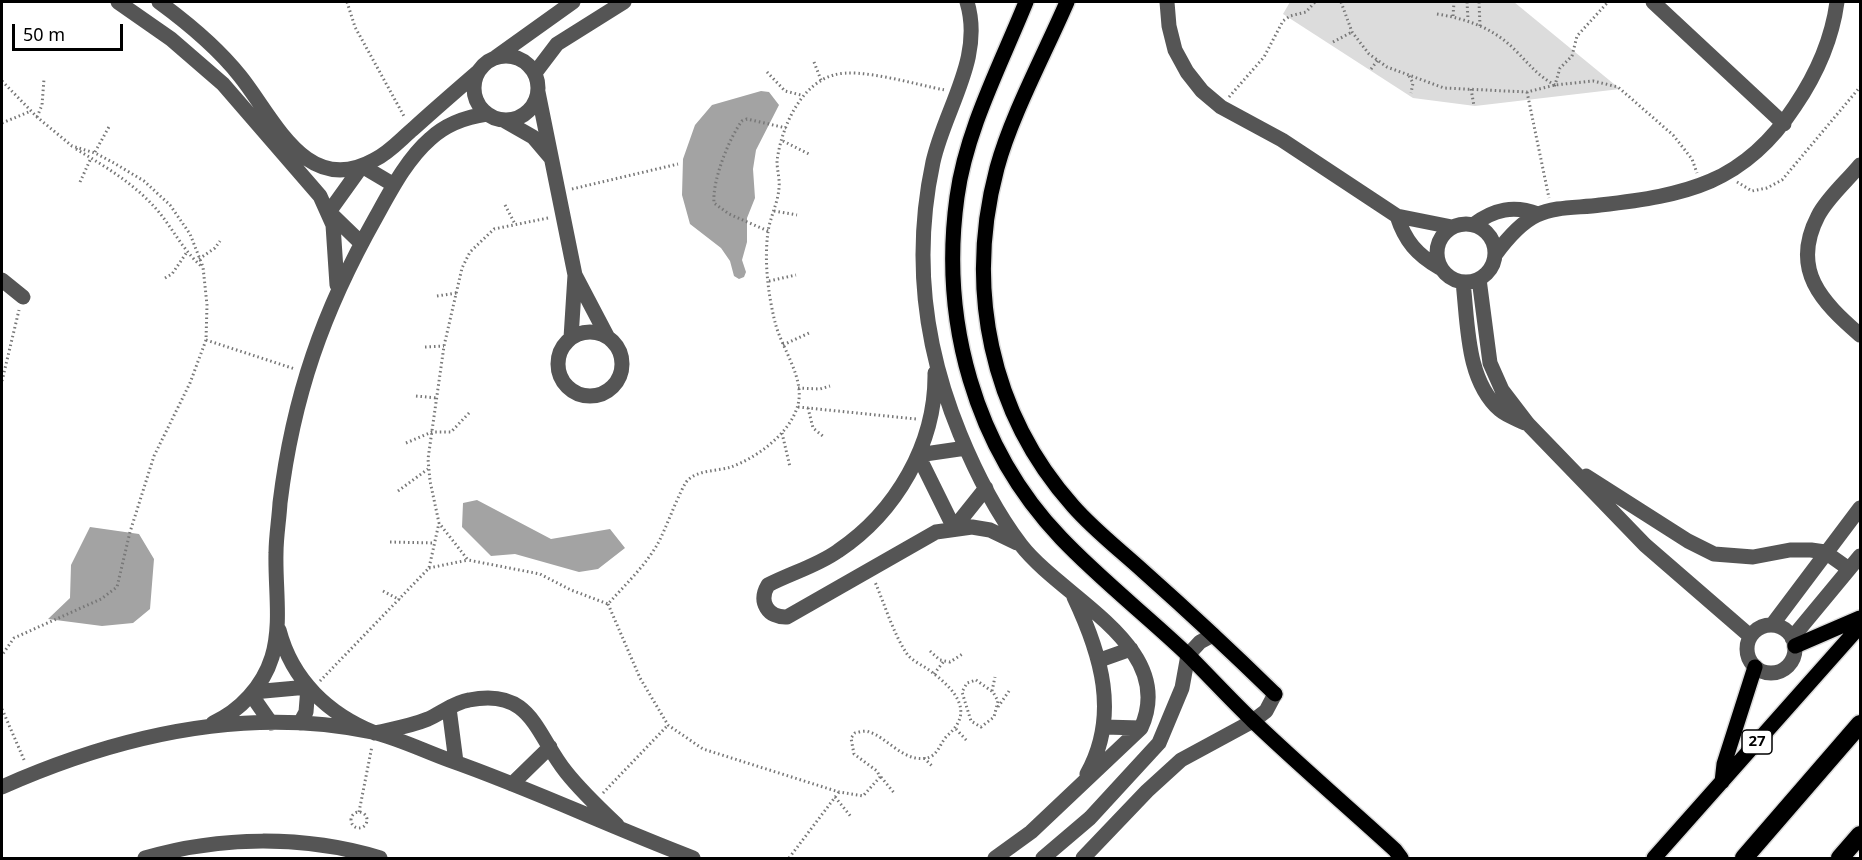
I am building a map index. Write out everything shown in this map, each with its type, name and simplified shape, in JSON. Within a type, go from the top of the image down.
[{"type":"highway","points":[[1744,858],[1860,724]]},
{"type":"highway","points":[[1840,858],[1860,835]]},
{"type":"main road","points":[[1026,2],[969,143],[957,195],[952,248],[953,290],[962,353],[986,423],[999,452],[1027,497],[1061,537],[1188,655],[1253,721],[1401,858]]},
{"type":"main road","points":[[1067,2],[1002,155],[987,210],[982,256],[983,290],[990,347],[1003,391],[1021,432],[1045,472],[1074,507],[1275,694]]},
{"type":"main road","points":[[1794,642],[1860,618]]},
{"type":"main road","name":"27","points":[[1654,858],[1860,626]]},
{"type":"main road","points":[[1722,782],[1724,764],[1755,667]]},
{"type":"street","points":[[118,2],[198,61],[257,110],[300,155],[329,168],[362,166],[394,185]]},
{"type":"street","points":[[159,2],[214,47],[320,196],[329,212],[335,238],[338,288]]},
{"type":"street","points":[[329,212],[362,166],[387,152],[496,57],[573,2]]},
{"type":"street","points":[[535,73],[556,44],[624,2]]},
{"type":"street","points":[[967,2],[972,31],[968,66],[956,92],[933,162],[924,227],[924,293],[935,358],[966,448],[986,488],[1022,546],[1131,649],[1146,673],[1149,687],[1147,715],[1141,728],[1031,832],[995,858]]},
{"type":"street","points":[[1167,2],[1168,26],[1175,50],[1186,72],[1202,91],[1221,107],[1292,146],[1397,216],[1452,227]]},
{"type":"street","points":[[1653,2],[1784,124]]},
{"type":"street","points":[[1473,225],[1485,216],[1511,208],[1545,212],[1652,199],[1702,185],[1730,174],[1784,124],[1810,84],[1828,41],[1837,2]]},
{"type":"street","points":[[496,57],[512,56],[521,60],[535,73],[575,275],[571,338]]},
{"type":"street","points":[[479,71],[475,80],[476,99],[488,114],[533,137],[554,162]]},
{"type":"street","points":[[505,121],[524,115],[536,101],[538,92]]},
{"type":"street","points":[[199,729],[229,714],[253,692],[271,659],[277,622],[276,551],[286,461],[307,372],[320,330],[338,288],[394,185],[419,150],[436,134],[457,121],[488,114]]},
{"type":"street","points":[[1860,165],[1819,214],[1810,237],[1808,261],[1814,285],[1827,306],[1860,335]]},
{"type":"street","points":[[329,212],[361,243]]},
{"type":"street","points":[[1397,216],[1412,247],[1446,275],[1463,282],[1479,279],[1490,269],[1495,255],[1514,232],[1545,212]]},
{"type":"street","points":[[1440,268],[1437,245],[1440,238],[1452,227],[1462,224],[1473,225],[1487,233],[1495,255]]},
{"type":"street","points":[[575,275],[607,336],[620,352],[621,372],[610,388],[591,395],[572,390],[560,374],[559,354],[571,338],[582,333],[595,332],[607,336]]},
{"type":"street","points":[[1479,279],[1490,363],[1495,377],[1528,424],[1645,545],[1750,636]]},
{"type":"street","points":[[2,280],[22,296]]},
{"type":"street","points":[[1463,282],[1471,348],[1479,383],[1503,412],[1528,424]]},
{"type":"street","points":[[935,358],[930,421],[918,456],[897,492],[860,535],[812,566],[768,585],[764,602],[770,612],[787,617],[920,540],[954,528],[990,530],[1022,546]]},
{"type":"street","points":[[1479,383],[1495,377]]},
{"type":"street","points":[[918,456],[966,448]]},
{"type":"street","points":[[918,456],[954,528]]},
{"type":"street","points":[[1566,463],[1688,542],[1714,554],[1741,558],[1798,549],[1825,552],[1849,569]]},
{"type":"street","points":[[954,528],[986,488]]},
{"type":"street","points":[[1772,625],[1860,508]]},
{"type":"street","points":[[1794,642],[1780,627],[1772,625],[1756,630],[1750,636],[1747,652],[1755,667],[1770,673],[1779,672],[1792,662],[1794,642],[1860,556]]},
{"type":"street","points":[[1074,597],[1100,660],[1106,694],[1104,727],[1095,757],[1081,785]]},
{"type":"street","points":[[277,622],[288,656],[309,689],[340,716],[375,733],[512,784],[624,832],[693,858]]},
{"type":"street","points":[[1043,858],[1090,818],[1160,743],[1182,688],[1188,655],[1200,642],[1213,634]]},
{"type":"street","points":[[1100,660],[1131,649]]},
{"type":"street","points":[[253,692],[309,689]]},
{"type":"street","points":[[300,723],[307,706],[309,689]]},
{"type":"street","points":[[253,692],[257,704],[271,723]]},
{"type":"street","points":[[1083,858],[1147,790],[1181,760],[1253,721],[1266,711],[1275,694]]},
{"type":"street","points":[[2,787],[31,774],[118,744],[199,729],[271,723],[300,723],[375,733],[402,728],[465,700],[483,697],[500,699],[517,706],[531,716],[564,771],[624,832]]},
{"type":"street","points":[[449,708],[456,762]]},
{"type":"street","points":[[1104,727],[1141,728]]},
{"type":"street","points":[[512,784],[550,747]]},
{"type":"street","points":[[145,858],[201,846],[254,842],[329,847],[380,858]]},
{"type":"path","points":[[347,2],[355,27],[412,130]]},
{"type":"path","points":[[1221,107],[1264,57],[1283,21],[1290,16],[1306,12],[1315,2]]},
{"type":"path","points":[[1341,2],[1352,32],[1378,60],[1408,75],[1444,87],[1527,92],[1555,85],[1593,81],[1618,87],[1673,135],[1692,159],[1702,185]]},
{"type":"path","points":[[1453,16],[1454,2]]},
{"type":"path","points":[[1467,2],[1468,19]]},
{"type":"path","points":[[1479,2],[1480,26]]},
{"type":"path","points":[[1555,85],[1560,68],[1572,56],[1577,36],[1608,2]]},
{"type":"path","points":[[1437,14],[1468,19],[1480,26],[1514,48],[1539,76],[1555,85]]},
{"type":"path","points":[[1333,42],[1352,32]]},
{"type":"path","points":[[1371,69],[1378,60]]},
{"type":"path","points":[[814,62],[821,80]]},
{"type":"path","points":[[767,72],[785,91],[801,95]]},
{"type":"path","points":[[608,604],[656,546],[672,517],[684,484],[690,477],[731,466],[752,457],[782,432],[798,407],[798,388],[793,366],[773,314],[766,256],[768,231],[779,189],[777,160],[801,95],[821,80],[843,73],[854,73],[956,92]]},
{"type":"path","points":[[1408,75],[1413,83],[1411,93]]},
{"type":"path","points":[[37,117],[45,92],[44,80]]},
{"type":"path","points":[[2,81],[37,117],[72,146],[118,174],[139,191],[163,218],[186,252],[203,267]]},
{"type":"path","points":[[1730,174],[1740,186],[1752,191],[1767,188],[1782,180],[1860,87]]},
{"type":"path","points":[[1471,88],[1474,106]]},
{"type":"path","points":[[1527,92],[1545,212]]},
{"type":"path","points":[[2,123],[31,111]]},
{"type":"path","points":[[768,231],[729,214],[714,203],[714,195],[724,162],[723,154],[742,121],[747,119],[787,128]]},
{"type":"path","points":[[95,153],[110,125]]},
{"type":"path","points":[[783,141],[811,155]]},
{"type":"path","points":[[2,655],[14,638],[101,599],[117,587],[130,532],[154,456],[190,383],[206,340],[207,305],[203,267],[189,234],[170,205],[144,181],[95,153],[72,146]]},
{"type":"path","points":[[80,182],[91,158]]},
{"type":"path","points":[[559,192],[678,164]]},
{"type":"path","points":[[505,205],[515,225]]},
{"type":"path","points":[[774,211],[797,215]]},
{"type":"path","points":[[309,689],[400,601],[429,567],[439,523],[429,468],[432,432],[444,346],[462,268],[476,245],[494,229],[564,214]]},
{"type":"path","points":[[200,259],[215,249],[220,241]]},
{"type":"path","points":[[165,278],[172,274],[186,252]]},
{"type":"path","points":[[770,281],[796,275]]},
{"type":"path","points":[[437,296],[457,293]]},
{"type":"path","points":[[2,381],[22,296]]},
{"type":"path","points":[[783,345],[809,333]]},
{"type":"path","points":[[206,340],[307,372]]},
{"type":"path","points":[[425,347],[444,346]]},
{"type":"path","points":[[798,388],[820,389],[830,386]]},
{"type":"path","points":[[416,396],[437,398]]},
{"type":"path","points":[[798,407],[930,421]]},
{"type":"path","points":[[808,408],[813,428],[824,437]]},
{"type":"path","points":[[406,443],[432,432],[451,432],[470,412]]},
{"type":"path","points":[[782,432],[790,466]]},
{"type":"path","points":[[398,491],[429,468]]},
{"type":"path","points":[[439,523],[468,560]]},
{"type":"path","points":[[390,542],[435,543]]},
{"type":"path","points":[[429,567],[468,560],[540,574],[571,591],[608,604],[640,678],[668,725],[703,749],[839,792],[863,796],[880,777]]},
{"type":"path","points":[[870,569],[909,656],[934,674],[961,705],[962,717],[956,729],[946,737],[933,755],[924,758]]},
{"type":"path","points":[[383,591],[400,601]]},
{"type":"path","points":[[930,651],[944,662],[955,661],[964,653]]},
{"type":"path","points":[[934,674],[944,662]]},
{"type":"path","points":[[992,691],[995,677]]},
{"type":"path","points":[[998,707],[996,696],[981,682],[967,683],[963,692],[970,715],[974,725],[981,727],[994,717],[1009,692]]},
{"type":"path","points":[[2,709],[31,774]]},
{"type":"path","points":[[962,717],[970,715]]},
{"type":"path","points":[[594,803],[668,725]]},
{"type":"path","points":[[956,729],[969,742]]},
{"type":"path","points":[[895,794],[877,771],[854,754],[851,738],[855,733],[869,732],[891,747],[924,758],[932,766]]},
{"type":"path","points":[[359,812],[375,733]]},
{"type":"path","points":[[789,858],[839,792]]},
{"type":"path","points":[[835,796],[852,819]]},
{"type":"path","points":[[359,812],[367,814],[365,828],[350,826],[352,813],[359,812]]},
{"type":"shaded area","points":[[1290,2],[1514,2],[1620,89],[1475,106],[1413,98],[1283,14]]},
{"type":"shaded area","points":[[761,91],[769,92],[779,105],[756,150],[753,169],[755,198],[747,218],[747,242],[742,260],[746,272],[744,277],[739,279],[734,276],[730,261],[721,248],[690,224],[682,195],[683,159],[695,125],[712,105]]},
{"type":"shaded area","points":[[477,500],[551,539],[610,529],[625,548],[598,569],[579,572],[515,554],[491,556],[462,527],[463,503]]},
{"type":"shaded area","points":[[90,527],[139,534],[154,559],[150,609],[133,623],[102,626],[48,619],[70,598],[71,565]]}]
